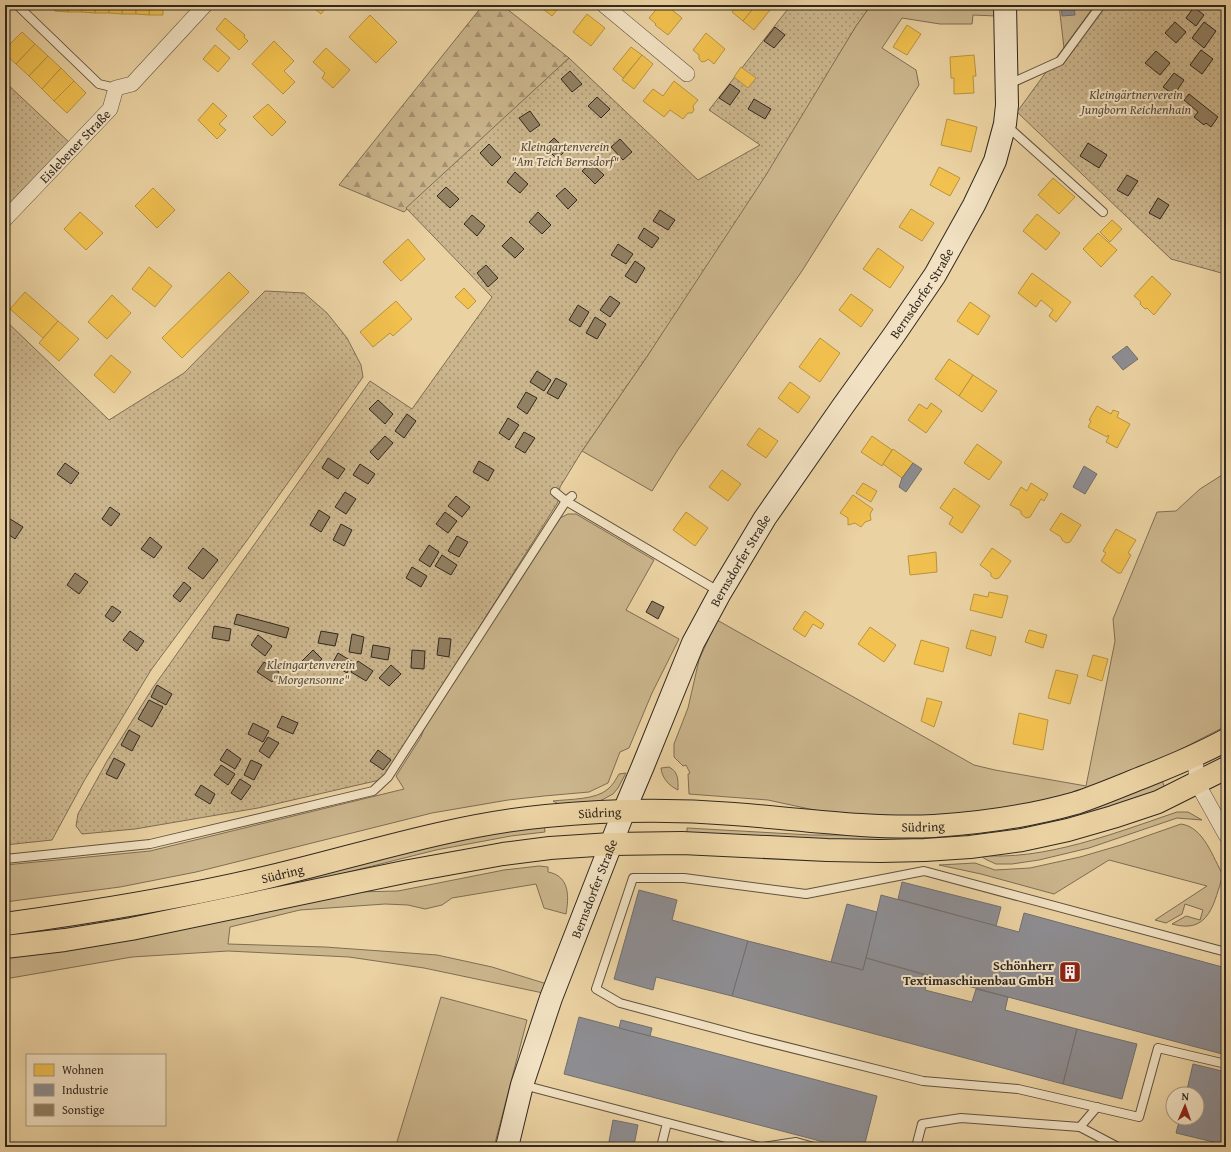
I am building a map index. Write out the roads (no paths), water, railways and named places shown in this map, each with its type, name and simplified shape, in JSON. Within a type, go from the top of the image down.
[{"type":"main road","name":"Südring","points":[[5,924],[87,912],[196,892],[270,876],[444,833],[488,824],[546,816],[624,811],[684,811],[725,813],[874,826],[934,826],[971,823],[1038,812],[1074,803],[1117,788],[1195,757],[1226,740]]},
{"type":"main road","name":"Südring","points":[[5,947],[65,940],[131,929],[219,912],[335,886],[503,854],[550,848],[611,844],[682,843],[827,850],[925,850],[970,847],[1022,840],[1068,830],[1158,802],[1226,768]]},
{"type":"street","points":[[116,88],[132,84],[205,5]]},
{"type":"street","points":[[604,5],[687,74]]},
{"type":"street","name":"Bernsdorfer Straße","points":[[507,1147],[522,1085],[550,998],[624,811],[693,643],[720,593],[765,518],[935,275],[974,205],[995,161],[1005,124],[1007,85],[1005,5]]},
{"type":"street","name":"Eislebener Straße","points":[[5,219],[110,109],[116,88]]},
{"type":"street","points":[[1195,757],[1197,783],[1226,835]]},
{"type":"lane","points":[[17,5],[99,84],[116,88]]},
{"type":"lane","points":[[1007,85],[1060,61],[1101,5]]},
{"type":"lane","points":[[1005,124],[1103,212]]},
{"type":"lane","points":[[555,492],[569,499],[720,593]]},
{"type":"lane","points":[[5,859],[150,844],[373,791],[388,777],[569,499]]},
{"type":"lane","points":[[1226,952],[924,871],[806,894],[684,878],[633,878],[596,989],[620,1003],[923,1082],[1018,1089],[1139,1117],[1158,1048],[1226,1064]]},
{"type":"lane","points":[[522,1085],[761,1147],[795,1145],[814,1147]]},
{"type":"lane","points":[[1080,1127],[1097,1107]]},
{"type":"lane","points":[[916,1147],[922,1124],[961,1118],[1080,1127],[1118,1147]]},
{"type":"lane","points":[[661,1147],[667,1123]]},
{"type":"place","name":"Schönherr Textimaschinenbau GmbH","points":[[1070,972]]},
{"type":"park label","name":"Kleingärtnerverein Jungborn Reichenhain","points":[[1136,102]]},
{"type":"park label","name":"Kleingartenverein \"Am Teich Bernsdorf\"","points":[[565,154]]},
{"type":"park label","name":"Kleingartenverein \"Morgensonne\"","points":[[311,672]]}]
